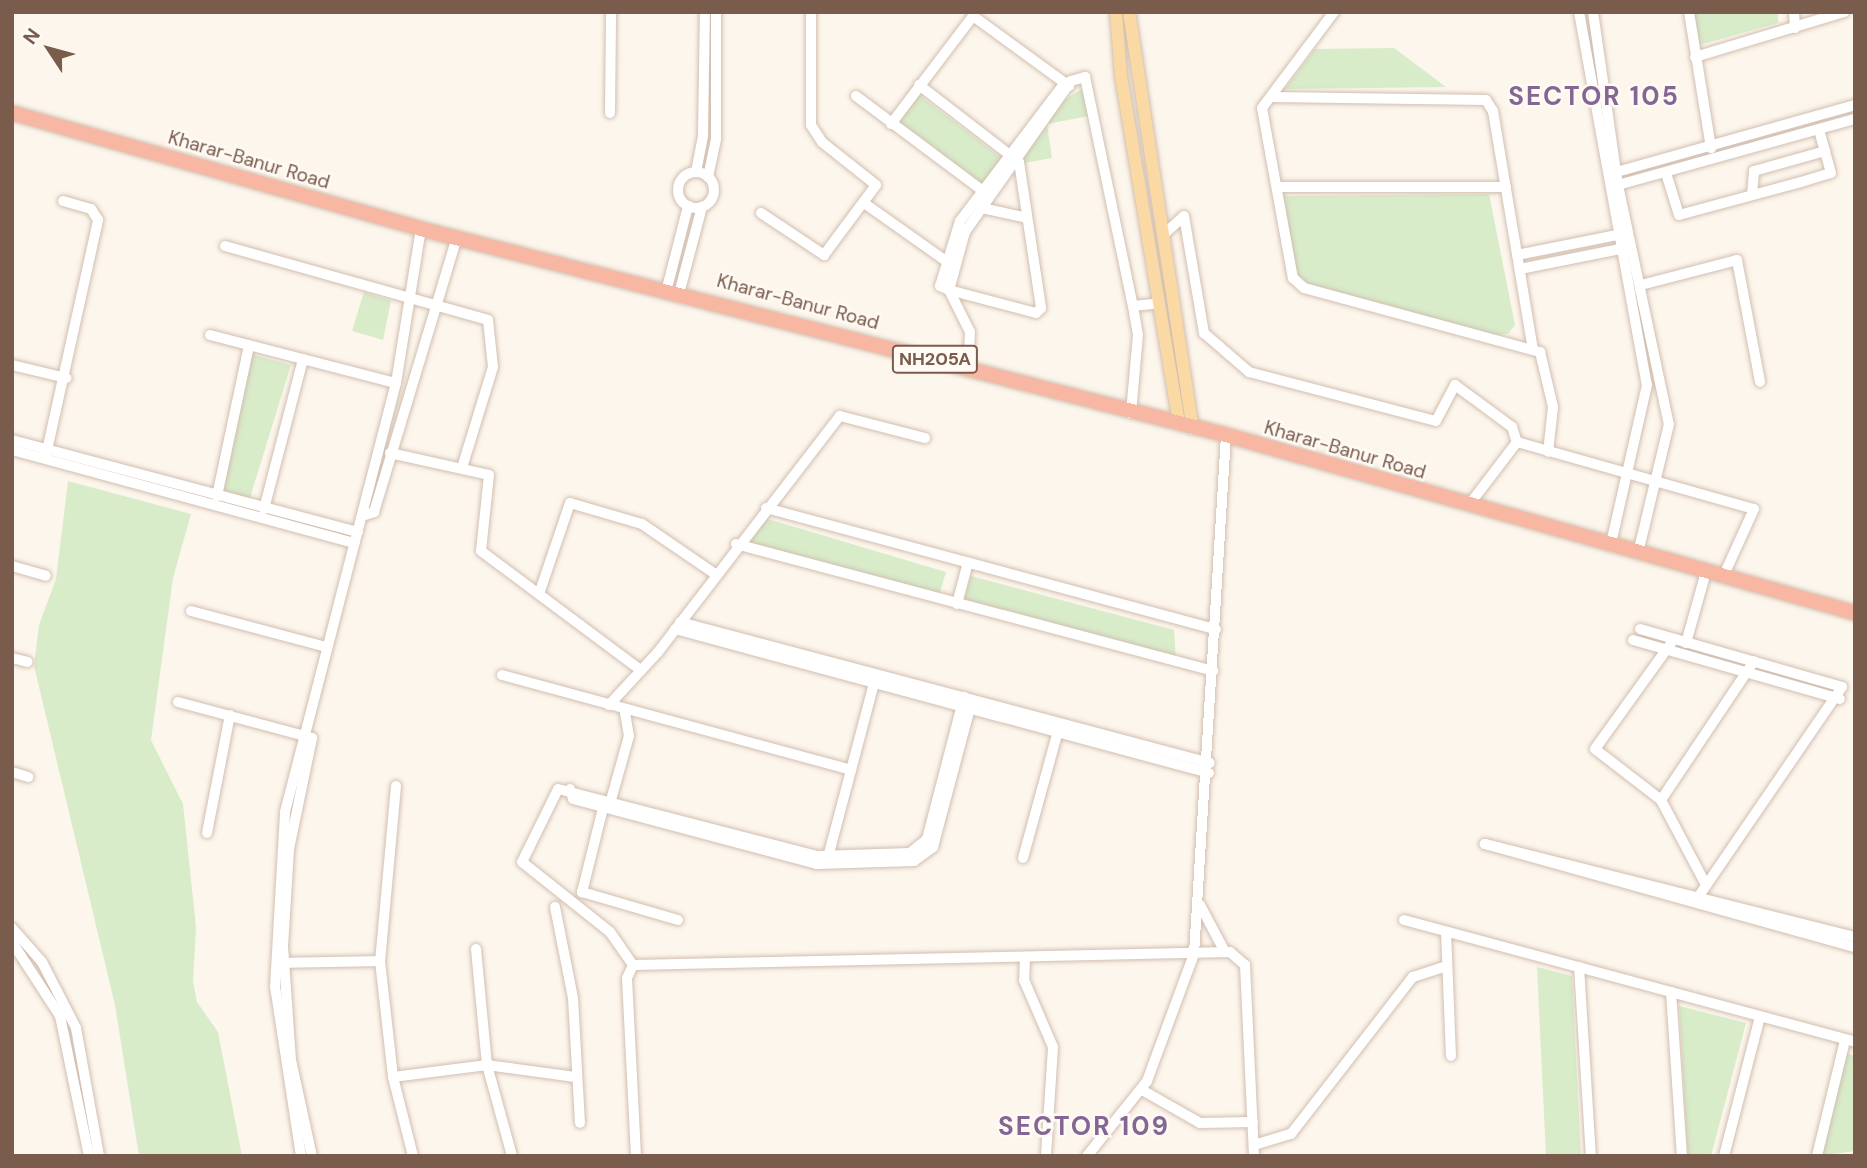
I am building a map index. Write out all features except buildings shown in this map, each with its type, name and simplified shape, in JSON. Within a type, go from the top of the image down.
[{"type":"highway","name":"Kharar-Banur Road","points":[[12,113],[421,229],[674,289],[1131,413],[1226,435],[1855,613]]},
{"type":"main road","points":[[1116,12],[1121,76],[1160,303],[1186,426]]},
{"type":"main road","points":[[1129,12],[1163,235],[1186,426]]},
{"type":"street","points":[[610,113],[611,12]]},
{"type":"street","points":[[674,289],[688,206],[678,188],[696,172],[703,135],[705,12]]},
{"type":"street","points":[[674,289],[702,207],[714,191],[708,177],[716,139],[716,12]]},
{"type":"street","points":[[761,214],[824,256],[864,203],[875,182],[822,142],[811,125],[811,12]]},
{"type":"street","points":[[1334,12],[1262,108],[1299,286],[1533,349],[1546,359],[1552,398],[1548,452]]},
{"type":"street","points":[[1579,12],[1585,61],[1610,173],[1618,185],[1669,425],[1658,481],[1638,552]]},
{"type":"street","points":[[1593,12],[1617,235],[1647,385],[1631,474],[1611,544]]},
{"type":"street","points":[[1689,12],[1711,148]]},
{"type":"street","points":[[1794,12],[1795,28]]},
{"type":"street","points":[[1695,57],[1844,12]]},
{"type":"street","points":[[891,124],[973,16],[1069,84]]},
{"type":"street","points":[[1585,61],[1598,59]]},
{"type":"street","points":[[919,85],[1014,157],[1027,218],[1039,312],[940,286],[957,227],[987,194],[1014,157],[1069,84],[1085,77],[1091,84],[1138,335],[1131,413]]},
{"type":"street","points":[[856,96],[987,194]]},
{"type":"street","points":[[1272,97],[1481,97],[1493,111],[1533,349]]},
{"type":"street","points":[[1610,173],[1711,148],[1855,105]]},
{"type":"street","points":[[1618,185],[1855,119]]},
{"type":"street","points":[[1667,173],[1679,215],[1831,173],[1819,130]]},
{"type":"street","points":[[1752,195],[1754,171],[1825,151]]},
{"type":"street","points":[[696,172],[708,177]]},
{"type":"street","points":[[1278,187],[1506,187]]},
{"type":"street","points":[[968,369],[970,332],[949,290],[965,232],[982,208],[987,194]]},
{"type":"street","points":[[46,454],[66,378],[98,220],[91,209],[63,201]]},
{"type":"street","points":[[864,203],[946,261]]},
{"type":"street","points":[[688,206],[702,207]]},
{"type":"street","points":[[982,208],[1027,218]]},
{"type":"street","points":[[1163,235],[1184,216],[1204,333],[1242,368],[1436,421],[1455,385],[1512,427],[1517,442]]},
{"type":"street","points":[[302,733],[396,383],[421,229]]},
{"type":"street","points":[[1517,255],[1617,235]]},
{"type":"street","points":[[362,516],[374,512],[390,453],[439,304],[457,237]]},
{"type":"street","points":[[225,246],[483,317],[492,330],[493,367],[462,468]]},
{"type":"street","points":[[1520,269],[1620,249]]},
{"type":"street","points":[[1641,285],[1737,260],[1760,382]]},
{"type":"street","points":[[1133,306],[1160,303]]},
{"type":"street","points":[[209,335],[396,383]]},
{"type":"street","points":[[217,496],[249,345]]},
{"type":"street","points":[[264,509],[303,359]]},
{"type":"street","points":[[12,365],[66,378]]},
{"type":"street","points":[[609,705],[638,667],[678,625],[736,544],[843,414],[925,438]]},
{"type":"street","points":[[1087,1156],[1142,1090],[1194,954],[1209,768],[1226,435]]},
{"type":"street","points":[[12,440],[46,454],[355,543]]},
{"type":"street","points":[[1517,442],[1754,509],[1723,577]]},
{"type":"street","points":[[1469,505],[1517,442]]},
{"type":"street","points":[[12,450],[46,454],[358,532]]},
{"type":"street","points":[[390,453],[462,468],[491,480],[481,551],[638,667]]},
{"type":"street","points":[[539,594],[570,503],[642,524],[715,574]]},
{"type":"street","points":[[766,508],[1216,629]]},
{"type":"street","points":[[736,544],[1213,671]]},
{"type":"street","points":[[957,604],[968,562]]},
{"type":"street","points":[[12,566],[46,576]]},
{"type":"street","points":[[1686,643],[1706,572]]},
{"type":"street","points":[[191,611],[326,647]]},
{"type":"street","points":[[678,625],[1209,768]]},
{"type":"street","points":[[1640,629],[1840,685],[1840,699],[1699,895]]},
{"type":"street","points":[[1674,639],[1595,750],[1661,800],[1706,885]]},
{"type":"street","points":[[1633,640],[1840,699]]},
{"type":"street","points":[[12,658],[27,662]]},
{"type":"street","points":[[1661,800],[1754,661]]},
{"type":"street","points":[[502,675],[851,770]]},
{"type":"street","points":[[827,861],[875,678]]},
{"type":"street","points":[[178,702],[302,733],[312,740],[289,849],[279,963],[282,1064],[301,1156]]},
{"type":"street","points":[[633,965],[610,932],[520,858],[554,792],[570,789],[607,804],[827,861],[926,858],[967,703]]},
{"type":"street","points":[[624,709],[629,736],[582,892],[678,920]]},
{"type":"street","points":[[207,833],[230,715]]},
{"type":"street","points":[[1023,858],[1059,728]]},
{"type":"street","points":[[12,772],[28,776]]},
{"type":"street","points":[[396,786],[380,961],[393,1077],[413,1156]]},
{"type":"street","points":[[1855,937],[1699,895],[1609,876],[1485,844],[1609,876],[1855,947]]},
{"type":"street","points":[[1200,905],[1225,952]]},
{"type":"street","points":[[555,907],[573,998],[575,1077],[580,1123]]},
{"type":"street","points":[[1404,920],[1850,1041],[1816,1156]]},
{"type":"street","points":[[12,928],[42,962],[76,1028],[99,1156]]},
{"type":"street","points":[[1446,932],[1451,1056]]},
{"type":"street","points":[[12,942],[60,1017],[89,1156]]},
{"type":"street","points":[[475,949],[487,1065],[512,1156]]},
{"type":"street","points":[[633,965],[1225,952],[1238,954],[1245,965],[1254,1150],[1291,1134],[1406,985],[1447,966]]},
{"type":"street","points":[[1025,957],[1024,980],[1053,1047],[1046,1156]]},
{"type":"street","points":[[279,963],[380,961]]},
{"type":"street","points":[[279,963],[290,1060],[312,1156]]},
{"type":"street","points":[[633,965],[627,978],[636,1156]]},
{"type":"street","points":[[1579,967],[1591,1156]]},
{"type":"street","points":[[1671,992],[1682,1156]]},
{"type":"street","points":[[1724,1156],[1760,1017]]},
{"type":"street","points":[[393,1077],[487,1065],[575,1077]]},
{"type":"street","points":[[1142,1090],[1200,1124],[1253,1122]]},
{"type":"green space","points":[[1692,12],[1778,12],[1778,23],[1692,47]]},
{"type":"green space","points":[[1394,48],[1446,87],[1285,89],[1315,49]]},
{"type":"green space","points":[[1084,88],[1089,116],[1047,124],[1064,100]]},
{"type":"green space","points":[[919,95],[1002,158],[982,185],[898,123]]},
{"type":"green space","points":[[1047,124],[1052,158],[1019,164]]},
{"type":"green space","points":[[1489,194],[1515,325],[1508,334],[1489,335],[1292,279],[1281,196]]},
{"type":"green space","points":[[364,292],[391,301],[383,340],[352,331]]},
{"type":"green space","points":[[247,353],[291,365],[249,501],[220,493]]},
{"type":"green space","points":[[68,481],[191,514],[173,578],[151,740],[183,804],[196,927],[193,981],[197,1002],[218,1032],[242,1156],[139,1156],[115,1005],[34,666],[39,625],[56,579]]},
{"type":"green space","points":[[761,517],[946,572],[938,599],[741,540]]},
{"type":"green space","points":[[971,576],[1174,630],[1176,660],[963,603]]},
{"type":"green space","points":[[1537,967],[1572,976],[1581,1156],[1546,1156]]},
{"type":"green space","points":[[1679,1006],[1746,1023],[1711,1156],[1688,1156]]},
{"type":"green space","points":[[1845,1053],[1855,1056],[1855,1151],[1820,1156]]},
{"type":"district","name":"SECTOR 105","points":[[1594,97]]},
{"type":"district","name":"SECTOR 109","points":[[1084,1127]]}]
